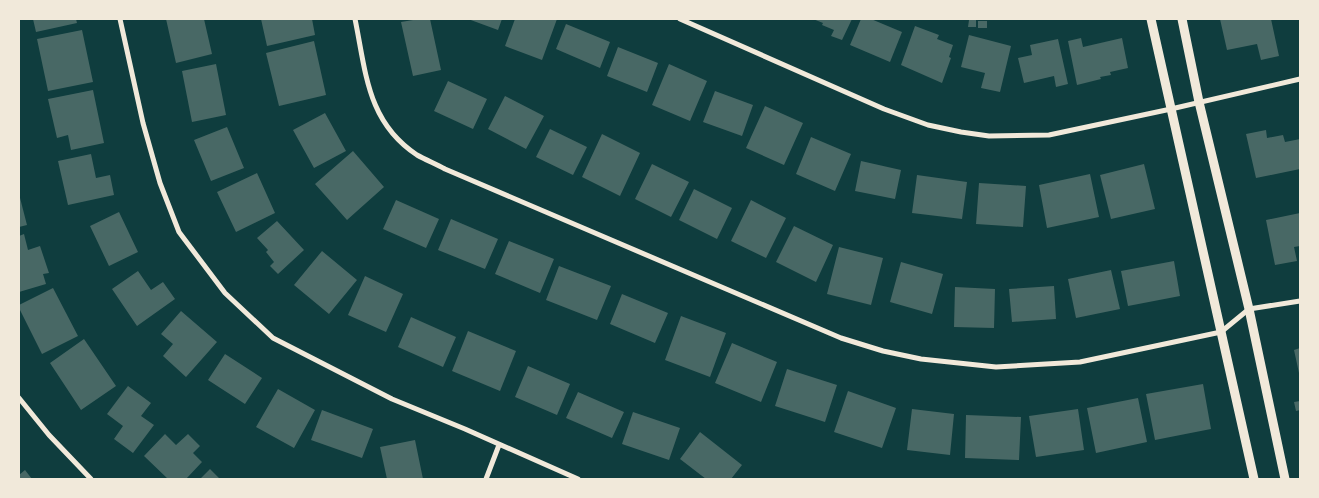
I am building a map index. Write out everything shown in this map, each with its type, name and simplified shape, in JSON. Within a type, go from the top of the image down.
[{"type":"street","points":[[120,19],[143,124],[160,183],[179,232],[225,293],[273,338],[392,399],[578,479]]},
{"type":"street","points":[[355,19],[372,100],[381,118],[392,133],[417,155],[840,338],[922,360],[996,367],[1080,362],[1221,332],[1249,309],[1300,301]]},
{"type":"street","points":[[680,19],[884,109],[928,125],[989,136],[1049,135],[1300,79]]},
{"type":"street","points":[[1151,19],[1254,479]]},
{"type":"street","points":[[1182,19],[1199,102],[1249,309],[1285,479]]},
{"type":"street","points":[[19,398],[49,435],[91,479]]},
{"type":"street","points":[[486,479],[499,445]]},
{"type":"building","points":[[33,19],[76,19],[77,23],[36,32]]},
{"type":"building","points":[[166,19],[204,19],[212,54],[176,63]]},
{"type":"building","points":[[261,19],[312,19],[315,35],[267,46]]},
{"type":"building","points":[[430,19],[441,70],[413,76],[401,22]]},
{"type":"building","points":[[468,19],[502,19],[498,30]]},
{"type":"building","points":[[515,19],[557,19],[542,60],[505,46]]},
{"type":"building","points":[[813,19],[852,19],[842,40],[831,36],[834,30]]},
{"type":"building","points":[[861,19],[871,19],[902,32],[890,62],[850,45]]},
{"type":"building","points":[[1220,19],[1271,19],[1279,56],[1261,60],[1257,44],[1227,50]]},
{"type":"building","points":[[969,20],[976,20],[976,27],[968,27]]},
{"type":"building","points":[[978,21],[987,21],[987,28],[978,28]]},
{"type":"building","points":[[566,24],[610,42],[600,68],[556,49]]},
{"type":"building","points":[[915,26],[939,35],[937,39],[953,45],[949,57],[951,58],[942,83],[901,65]]},
{"type":"building","points":[[82,30],[93,82],[48,91],[37,39]]},
{"type":"building","points":[[969,35],[1011,46],[1000,92],[981,88],[985,73],[961,67]]},
{"type":"building","points":[[1081,38],[1083,47],[1122,38],[1128,68],[1110,72],[1111,75],[1100,77],[1101,79],[1077,85],[1068,41]]},
{"type":"building","points":[[1058,39],[1068,84],[1056,87],[1054,76],[1024,83],[1018,58],[1032,55],[1030,45]]},
{"type":"building","points":[[314,41],[326,95],[279,106],[266,53]]},
{"type":"building","points":[[618,47],[658,63],[647,92],[607,76]]},
{"type":"building","points":[[216,64],[226,115],[192,122],[182,71]]},
{"type":"building","points":[[669,64],[707,81],[690,121],[652,105]]},
{"type":"building","points":[[448,81],[487,99],[473,129],[434,111]]},
{"type":"building","points":[[93,90],[104,143],[71,150],[68,135],[57,138],[48,99]]},
{"type":"building","points":[[715,91],[753,105],[742,136],[703,122]]},
{"type":"building","points":[[505,96],[544,116],[526,149],[488,129]]},
{"type":"building","points":[[765,106],[803,123],[784,165],[746,148]]},
{"type":"building","points":[[325,113],[346,151],[314,168],[293,130]]},
{"type":"building","points":[[227,127],[244,168],[211,181],[194,140]]},
{"type":"building","points":[[550,129],[587,147],[573,175],[536,157]]},
{"type":"building","points":[[1266,130],[1267,138],[1283,135],[1285,142],[1300,139],[1300,169],[1256,178],[1246,134]]},
{"type":"building","points":[[602,134],[640,153],[620,196],[582,177]]},
{"type":"building","points":[[811,137],[851,154],[835,191],[796,174]]},
{"type":"building","points":[[353,151],[384,187],[347,220],[315,184]]},
{"type":"building","points":[[91,154],[96,178],[110,175],[114,195],[68,205],[58,161]]},
{"type":"building","points":[[861,161],[901,170],[895,199],[855,191]]},
{"type":"building","points":[[652,164],[689,182],[671,217],[635,199]]},
{"type":"building","points":[[1144,164],[1155,209],[1111,219],[1100,175]]},
{"type":"building","points":[[257,173],[275,213],[236,232],[217,192]]},
{"type":"building","points":[[1090,174],[1099,217],[1047,228],[1039,185]]},
{"type":"building","points":[[917,175],[967,182],[962,219],[912,213]]},
{"type":"building","points":[[979,183],[1026,186],[1023,227],[976,224]]},
{"type":"building","points":[[694,189],[732,208],[717,239],[679,220]]},
{"type":"building","points":[[19,194],[27,225],[19,227]]},
{"type":"building","points":[[396,200],[439,219],[426,248],[383,229]]},
{"type":"building","points":[[751,200],[786,218],[766,258],[731,241]]},
{"type":"building","points":[[119,212],[138,252],[109,266],[90,226]]},
{"type":"building","points":[[1300,213],[1300,246],[1294,247],[1297,261],[1275,265],[1266,220]]},
{"type":"building","points":[[451,219],[498,239],[485,269],[438,250]]},
{"type":"building","points":[[277,221],[304,250],[278,274],[270,266],[274,262],[266,252],[268,250],[257,238]]},
{"type":"building","points":[[794,226],[833,245],[816,282],[776,262]]},
{"type":"building","points":[[24,234],[28,250],[40,246],[49,273],[43,274],[46,284],[19,292],[19,236]]},
{"type":"building","points":[[509,241],[554,259],[540,293],[495,274]]},
{"type":"building","points":[[839,247],[883,258],[871,305],[827,294]]},
{"type":"building","points":[[322,251],[357,280],[329,314],[294,285]]},
{"type":"building","points":[[1174,261],[1180,296],[1128,306],[1121,271]]},
{"type":"building","points":[[901,262],[943,274],[932,314],[890,302]]},
{"type":"building","points":[[559,266],[611,286],[597,320],[546,300]]},
{"type":"building","points":[[1111,270],[1120,309],[1076,318],[1068,279]]},
{"type":"building","points":[[138,271],[151,290],[163,282],[175,299],[137,326],[112,289]]},
{"type":"building","points":[[365,276],[403,294],[386,332],[348,315]]},
{"type":"building","points":[[1054,286],[1056,319],[1012,322],[1009,289]]},
{"type":"building","points":[[955,287],[995,289],[994,328],[954,327]]},
{"type":"building","points":[[53,288],[78,336],[42,354],[19,305]]},
{"type":"building","points":[[622,294],[668,313],[655,343],[610,324]]},
{"type":"building","points":[[181,311],[217,342],[186,377],[163,356],[173,344],[161,334]]},
{"type":"building","points":[[681,316],[726,333],[710,377],[665,360]]},
{"type":"building","points":[[411,317],[456,337],[443,367],[398,347]]},
{"type":"building","points":[[468,331],[516,351],[500,391],[452,371]]},
{"type":"building","points":[[84,339],[116,386],[81,410],[50,363]]},
{"type":"building","points":[[732,343],[777,362],[761,402],[715,383]]},
{"type":"building","points":[[1300,348],[1300,373],[1299,373],[1294,350]]},
{"type":"building","points":[[225,354],[262,378],[245,404],[208,380]]},
{"type":"building","points":[[528,366],[570,384],[557,415],[515,397]]},
{"type":"building","points":[[787,369],[837,385],[825,422],[775,406]]},
{"type":"building","points":[[1203,384],[1211,429],[1155,440],[1146,394]]},
{"type":"building","points":[[128,386],[151,403],[141,416],[154,425],[133,453],[114,439],[123,426],[107,414]]},
{"type":"building","points":[[278,389],[315,410],[294,448],[256,427]]},
{"type":"building","points":[[848,391],[896,408],[882,448],[834,432]]},
{"type":"building","points":[[578,392],[624,412],[612,438],[566,418]]},
{"type":"building","points":[[1138,398],[1147,442],[1096,453],[1087,408]]},
{"type":"building","points":[[1300,401],[1300,410],[1296,411],[1294,402]]},
{"type":"building","points":[[912,409],[954,414],[950,455],[907,450]]},
{"type":"building","points":[[1078,409],[1084,450],[1036,457],[1029,416]]},
{"type":"building","points":[[322,410],[373,429],[362,458],[311,440]]},
{"type":"building","points":[[633,412],[680,428],[669,460],[622,444]]},
{"type":"building","points":[[966,415],[1021,417],[1019,460],[965,458]]},
{"type":"building","points":[[700,432],[742,465],[731,479],[706,479],[680,459]]},
{"type":"building","points":[[165,434],[176,445],[188,434],[200,446],[193,453],[202,462],[186,479],[168,479],[144,456]]},
{"type":"building","points":[[415,440],[423,479],[387,479],[380,447]]},
{"type":"building","points":[[210,469],[220,479],[200,479]]},
{"type":"building","points":[[25,470],[32,479],[19,479],[19,475]]}]
